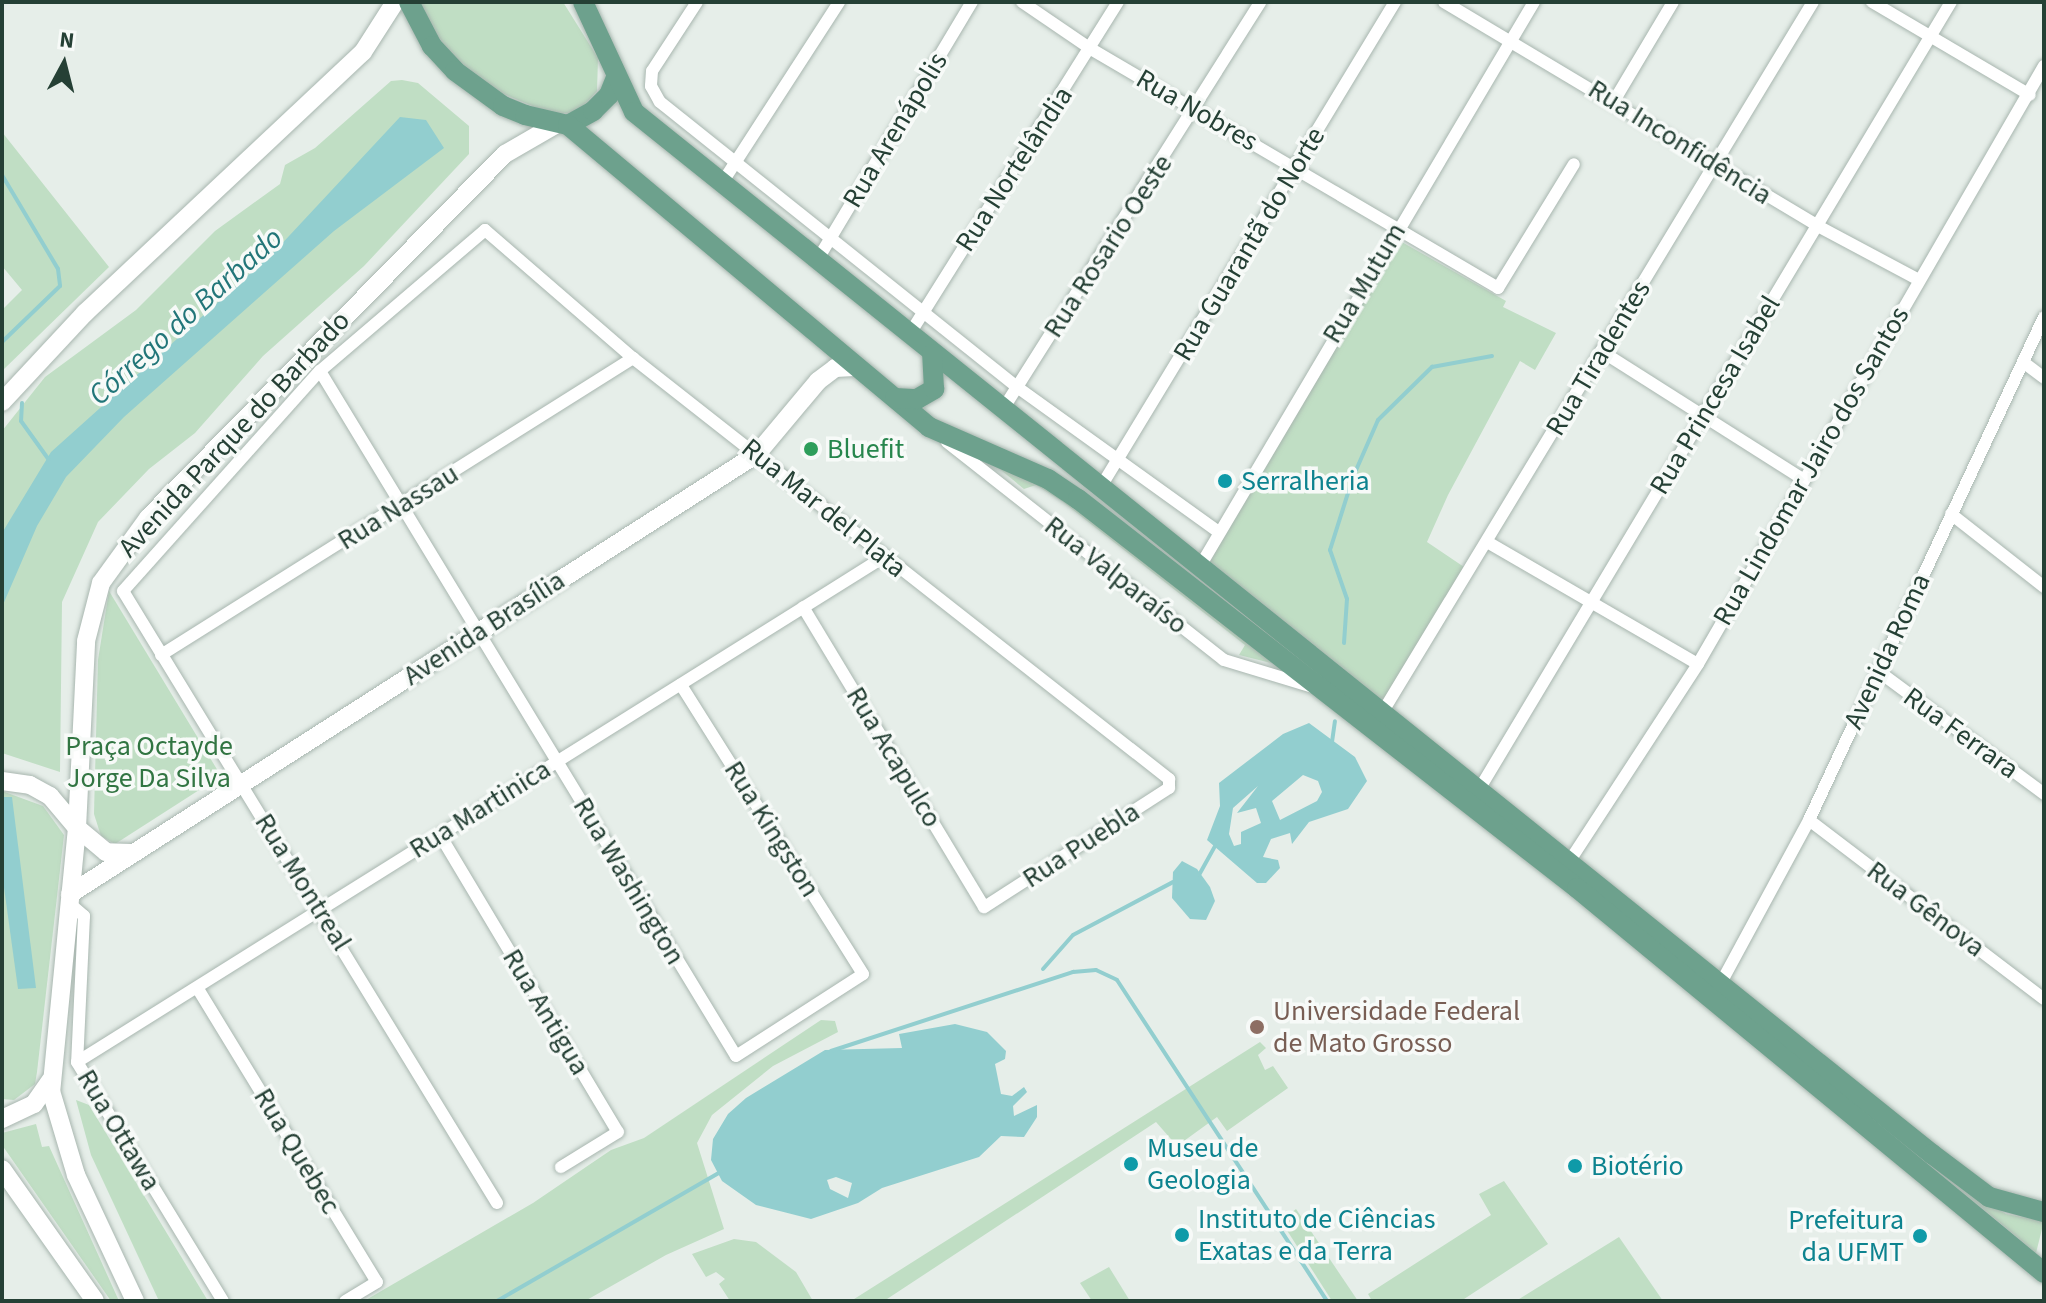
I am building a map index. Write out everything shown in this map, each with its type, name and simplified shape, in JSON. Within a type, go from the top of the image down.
[{"type":"main road","points":[[2,402],[85,313],[363,52],[395,2]]},
{"type":"main road","points":[[409,2],[432,46],[473,87],[503,106],[561,125],[929,427],[1048,479],[1782,1053],[1985,1230],[2044,1273]]},
{"type":"main road","points":[[583,2],[601,31],[616,78],[634,112],[932,354],[1005,406],[1199,568],[1480,788],[1989,1197],[2044,1212]]},
{"type":"main road","points":[[561,125],[593,111],[616,78]]},
{"type":"main road","name":"Avenida Parque do Barbado","points":[[135,1301],[76,1175],[51,1080],[69,898],[86,641],[96,596],[118,555],[505,154],[561,125]]},
{"type":"main road","points":[[818,381],[825,357],[820,339]]},
{"type":"main road","points":[[895,398],[917,399],[934,389],[932,354]]},
{"type":"main road","name":"Avenida Brasília","points":[[69,898],[131,853],[239,783],[757,454],[818,381],[835,368],[854,367]]},
{"type":"main road","points":[[2,781],[30,785],[106,852],[131,853]]},
{"type":"main road","points":[[2,1119],[34,1104],[51,1080]]},
{"type":"main road","points":[[2,1169],[95,1301]]},
{"type":"street","points":[[697,2],[652,71],[651,86],[660,102],[1017,387],[1219,532]]},
{"type":"street","points":[[722,183],[738,165],[839,2]]},
{"type":"street","name":"Rua Arenápolis","points":[[818,259],[972,2]]},
{"type":"street","name":"Rua Nobres","points":[[1022,2],[1091,49],[1498,288],[1574,164]]},
{"type":"street","name":"Rua Nortelândia","points":[[909,335],[1118,2]]},
{"type":"street","name":"Rua Rosario Oeste","points":[[1005,406],[1196,109],[1260,2]]},
{"type":"street","name":"Rua Guarantã do Norte","points":[[1102,485],[1395,2]]},
{"type":"street","name":"Rua Inconfidência","points":[[1444,2],[1614,101],[1816,225],[1917,279]]},
{"type":"street","name":"Rua Mutum","points":[[1199,568],[1396,228],[1534,2]]},
{"type":"street","points":[[1614,101],[1673,2]]},
{"type":"street","name":"Rua Tiradentes","points":[[1382,713],[1489,543],[1601,351],[1813,2]]},
{"type":"street","points":[[1872,2],[2030,95]]},
{"type":"street","name":"Rua Princesa Isabel","points":[[1480,788],[1951,2]]},
{"type":"street","name":"Rua Lindomar Jairo dos Santos","points":[[1569,862],[1698,664],[1917,279],[2030,95],[2044,66]]},
{"type":"street","name":"Rua Mar del Plata","points":[[485,230],[633,358],[1169,779]]},
{"type":"street","name":"Rua Montreal","points":[[485,230],[320,371],[123,591],[239,783],[321,908],[497,1203]]},
{"type":"street","name":"Avenida Roma","points":[[1722,981],[1809,820],[2044,317]]},
{"type":"street","points":[[1601,351],[1705,412],[1803,479]]},
{"type":"street","name":"Rua Nassau","points":[[161,655],[633,358]]},
{"type":"street","points":[[2023,362],[2044,378]]},
{"type":"street","name":"Rua Washington","points":[[320,371],[736,1056],[863,974]]},
{"type":"street","name":"Rua Valparaíso","points":[[929,427],[1224,660],[1320,689]]},
{"type":"street","points":[[1951,514],[2044,587]]},
{"type":"street","points":[[1489,543],[1698,664]]},
{"type":"street","name":"Rua Martinica","points":[[77,1062],[884,557]]},
{"type":"street","name":"Rua Acapulco","points":[[803,607],[984,907]]},
{"type":"street","name":"Rua Ferrara","points":[[1878,671],[2044,794]]},
{"type":"street","name":"Rua Kingston","points":[[681,685],[863,974]]},
{"type":"street","name":"Rua Puebla","points":[[984,907],[1165,792],[1169,779]]},
{"type":"street","name":"Rua Gênova","points":[[1809,820],[2044,999]]},
{"type":"street","name":"Rua Antigua","points":[[440,835],[618,1132],[561,1167]]},
{"type":"street","name":"Rua Ottawa","points":[[69,898],[84,916],[77,1062],[223,1301]]},
{"type":"street","name":"Rua Quebec","points":[[198,989],[377,1282],[345,1301]]},
{"type":"green space","points":[[415,2],[563,2],[598,58],[597,91],[581,109],[568,113],[549,113],[499,92],[475,79],[442,45]]},
{"type":"green space","points":[[391,81],[418,83],[469,126],[469,154],[364,266],[263,356],[195,433],[149,469],[98,522],[62,602],[60,772],[2,753],[2,431],[45,377],[136,310],[215,231],[280,184],[285,165],[315,148]]},
{"type":"green space","points":[[2,132],[109,267],[2,371],[2,310],[22,290],[2,266]]},
{"type":"green space","points":[[1393,237],[1506,301],[1503,307],[1556,333],[1535,370],[1520,361],[1448,495],[1427,542],[1467,569],[1381,704],[1207,563]]},
{"type":"green space","points":[[990,461],[1047,487],[1279,665],[1239,655],[1245,645],[1063,502],[1036,485],[1024,489]]},
{"type":"green space","name":"Praça Octayde Jorge Da Silva","points":[[109,591],[221,776],[115,844],[101,836],[94,814],[98,660]]},
{"type":"green space","points":[[2,791],[43,806],[64,835],[35,1084],[14,1100],[2,1099]]},
{"type":"green space","points":[[821,1020],[835,1021],[838,1032],[773,1066],[712,1115],[697,1143],[724,1229],[666,1255],[585,1301],[364,1301],[533,1203],[611,1150],[644,1138]]},
{"type":"green space","points":[[1260,1042],[1266,1048],[1258,1055],[1265,1070],[1273,1066],[1288,1088],[1227,1131],[1217,1117],[1177,1146],[1156,1122],[884,1301],[851,1301]]},
{"type":"green space","points":[[76,1100],[89,1105],[208,1301],[159,1301],[91,1155]]},
{"type":"green space","points":[[36,1124],[42,1147],[49,1146],[119,1301],[111,1301],[2,1145],[2,1133]]},
{"type":"green space","points":[[1932,1166],[2006,1214],[2044,1221],[2036,1253]]},
{"type":"green space","points":[[1504,1181],[1548,1244],[1461,1301],[1372,1301],[1368,1294],[1491,1215],[1479,1194]]},
{"type":"green space","points":[[1296,1209],[1358,1301],[1332,1301],[1281,1221]]},
{"type":"green space","points":[[1619,1237],[1663,1301],[1516,1301]]},
{"type":"green space","points":[[734,1239],[756,1242],[796,1272],[813,1301],[730,1301],[719,1284],[725,1279],[716,1272],[706,1277],[692,1254]]},
{"type":"green space","points":[[1109,1267],[1130,1301],[1092,1301],[1080,1283]]},
{"type":"water","points":[[400,117],[426,120],[444,148],[334,231],[124,417],[66,477],[37,526],[2,607],[2,533],[51,452],[275,251]]},
{"type":"water","points":[[1309,723],[1355,757],[1367,781],[1348,809],[1309,822],[1292,844],[1290,833],[1271,839],[1263,857],[1278,860],[1280,868],[1266,883],[1257,883],[1207,840],[1220,806],[1219,783],[1283,734]],"holes":[[[1303,775],[1318,781],[1322,792],[1317,801],[1280,820],[1272,801]],[[1258,786],[1237,813],[1256,808],[1261,823],[1241,832],[1241,844],[1234,846],[1229,834],[1233,808]]]},
{"type":"water","points":[[2,797],[12,797],[36,988],[18,989],[2,873]]},
{"type":"water","points":[[1182,861],[1197,869],[1210,887],[1215,901],[1206,920],[1190,919],[1172,898],[1173,872]]},
{"type":"water","points":[[955,1024],[987,1032],[1006,1051],[1005,1059],[995,1064],[1001,1094],[1012,1096],[1024,1087],[1027,1092],[1013,1106],[1014,1116],[1037,1105],[1037,1117],[1024,1137],[1001,1136],[979,1157],[882,1188],[858,1203],[811,1219],[756,1205],[722,1181],[711,1160],[713,1139],[728,1114],[746,1098],[825,1050],[902,1048],[899,1034]],"holes":[[[836,1177],[852,1183],[848,1198],[830,1189],[827,1180]]]},
{"type":"waterway","points":[[2,175],[58,269],[60,286],[2,342]]},
{"type":"waterway","points":[[1344,643],[1347,599],[1330,550],[1353,477],[1378,420],[1432,367],[1492,356]]},
{"type":"waterway","points":[[22,403],[21,421],[49,460]]},
{"type":"waterway","points":[[1332,742],[1335,721]]},
{"type":"waterway","points":[[1199,875],[1215,846]]},
{"type":"waterway","points":[[1043,969],[1073,935],[1173,882]]},
{"type":"waterway","points":[[831,1051],[1073,972],[1096,970],[1117,980],[1327,1301]]},
{"type":"waterway","points":[[497,1301],[720,1172]]},
{"type":"place","name":"Bluefit","points":[[811,449]]},
{"type":"place","name":"Serralheria","points":[[1225,481]]},
{"type":"place","name":"Universidade Federal de Mato Grosso","points":[[1257,1027]]},
{"type":"place","name":"Museu de Geologia","points":[[1131,1164]]},
{"type":"place","name":"Biotério","points":[[1575,1166]]},
{"type":"place","name":"Instituto de Ciências Exatas e da Terra","points":[[1182,1235]]},
{"type":"place","name":"Prefeitura da UFMT","points":[[1920,1236]]},
{"type":"water label","name":"Córrego do Barbado","points":[[186,317]]}]
